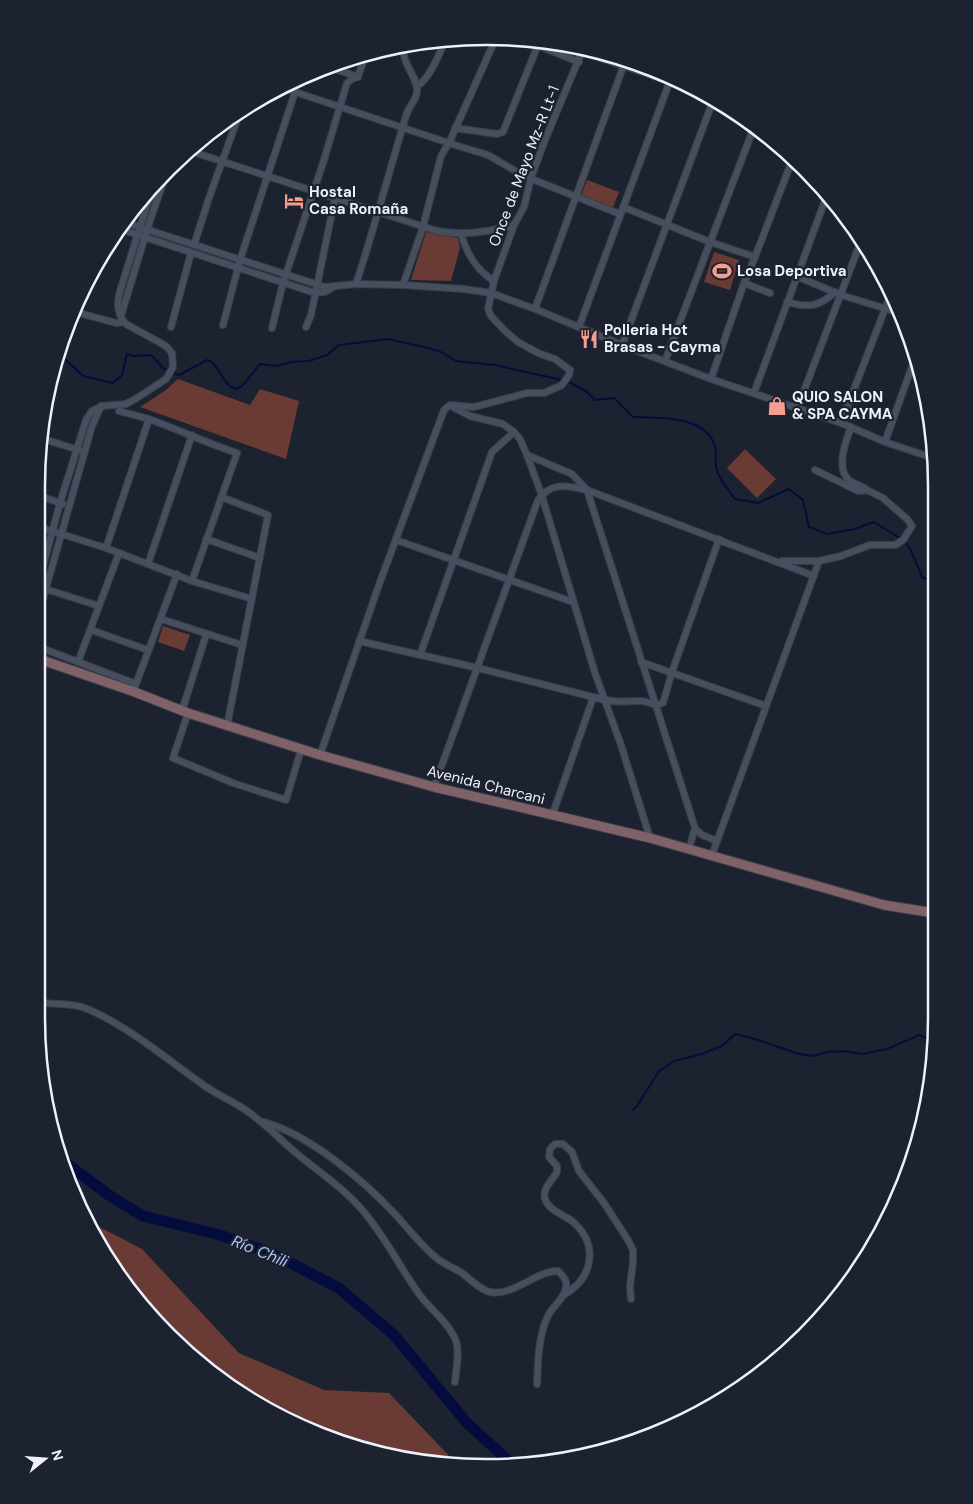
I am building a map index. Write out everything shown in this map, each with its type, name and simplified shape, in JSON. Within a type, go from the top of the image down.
[{"type":"main road","name":"Avenida Charcani","points":[[45,660],[135,688],[185,712],[301,750],[434,787],[689,848],[884,905],[928,912]]},
{"type":"street","points":[[403,285],[423,226],[441,156],[449,143],[493,45]]},
{"type":"street","points":[[417,86],[421,84],[432,68],[442,48]]},
{"type":"street","points":[[456,128],[497,134],[503,132],[537,48]]},
{"type":"street","points":[[556,51],[579,62]]},
{"type":"street","points":[[356,284],[379,213],[406,114],[416,98],[417,86],[404,59],[403,53]]},
{"type":"street","name":"Once de Mayo Mz-R Lt-1","points":[[450,405],[474,407],[528,393],[544,393],[562,385],[569,375],[570,370],[561,362],[538,353],[518,342],[491,316],[488,309],[494,281],[514,225],[524,207],[531,178],[582,55]]},
{"type":"street","points":[[358,77],[363,63]]},
{"type":"street","points":[[535,309],[624,67]]},
{"type":"street","points":[[339,70],[358,77]]},
{"type":"street","points":[[272,328],[283,283],[334,130],[347,83],[358,77]]},
{"type":"street","points":[[579,327],[669,85]]},
{"type":"street","points":[[291,91],[488,155],[512,170],[576,196],[755,257]]},
{"type":"street","points":[[223,325],[237,268],[295,92]]},
{"type":"street","points":[[622,346],[711,106]]},
{"type":"street","points":[[194,244],[236,122]]},
{"type":"street","points":[[665,361],[752,133]]},
{"type":"street","points":[[198,153],[379,213],[443,232],[461,234],[514,225]]},
{"type":"street","points":[[711,379],[744,283],[790,166]]},
{"type":"street","points":[[81,313],[116,323],[122,319],[147,230],[162,187]]},
{"type":"street","points":[[306,327],[311,314],[335,198]]},
{"type":"street","points":[[754,393],[824,202]]},
{"type":"street","points":[[45,559],[86,420],[92,411],[102,406],[126,404],[157,386],[166,379],[173,367],[172,353],[166,346],[122,319],[118,306],[118,299],[146,206]]},
{"type":"street","points":[[131,224],[316,285],[334,287],[356,284],[403,285],[464,289],[491,293],[535,309],[622,346],[711,379],[841,423],[885,442],[927,456]]},
{"type":"street","points":[[126,231],[315,294],[325,292],[334,287]]},
{"type":"street","points":[[461,234],[466,248],[477,267],[482,274],[494,281]]},
{"type":"street","points":[[797,409],[838,293],[858,247]]},
{"type":"street","points":[[171,327],[191,252]]},
{"type":"street","points":[[796,276],[838,293],[890,310]]},
{"type":"street","points":[[744,283],[770,293]]},
{"type":"street","points":[[787,302],[798,305],[817,305],[838,293]]},
{"type":"street","points":[[841,423],[888,304]]},
{"type":"street","points":[[885,442],[912,367]]},
{"type":"street","points":[[320,755],[380,582],[444,410],[450,405],[470,416],[503,424],[520,438],[542,496],[650,838]]},
{"type":"street","points":[[45,579],[61,533],[92,426],[102,406]]},
{"type":"street","points":[[119,411],[149,418],[192,435],[204,442],[237,453],[192,581]]},
{"type":"street","points":[[106,548],[149,418]]},
{"type":"street","points":[[778,561],[819,561],[840,556],[870,545],[895,545],[903,540],[912,526],[907,519],[883,498],[850,481],[845,475],[842,466],[843,455],[851,427]]},
{"type":"street","points":[[420,655],[492,452],[514,432]]},
{"type":"street","points":[[148,564],[192,435]]},
{"type":"street","points":[[48,440],[85,452]]},
{"type":"street","points":[[527,455],[572,474],[586,490],[694,828],[702,835],[717,841]]},
{"type":"street","points":[[815,470],[858,491],[867,490]]},
{"type":"street","points":[[434,787],[538,500],[547,490],[556,486],[567,486],[586,490],[814,576]]},
{"type":"street","points":[[221,497],[268,515],[227,726]]},
{"type":"street","points":[[45,498],[69,506]]},
{"type":"street","points":[[45,528],[106,548],[192,581],[252,599]]},
{"type":"street","points":[[206,539],[260,558]]},
{"type":"street","points":[[360,641],[478,668],[593,698],[617,702],[642,701],[655,706],[663,704],[672,672],[719,539]]},
{"type":"street","points":[[396,540],[574,602]]},
{"type":"street","points":[[78,662],[119,553]]},
{"type":"street","points":[[712,856],[819,561]]},
{"type":"street","points":[[45,650],[78,662],[135,688],[177,574]]},
{"type":"street","points":[[45,589],[99,606]]},
{"type":"street","points":[[160,619],[242,646]]},
{"type":"street","points":[[91,630],[148,650]]},
{"type":"street","points":[[206,635],[173,758],[242,786],[286,800],[301,750]]},
{"type":"street","points":[[641,662],[766,706]]},
{"type":"street","points":[[552,816],[593,698]]},
{"type":"street","points":[[689,848],[694,828]]},
{"type":"street","points":[[45,1002],[76,1006],[104,1018],[132,1035],[208,1088],[262,1122],[294,1151],[344,1191],[364,1211],[379,1231],[404,1273],[451,1332],[458,1350],[455,1382]]},
{"type":"street","points":[[262,1122],[279,1126],[315,1146],[376,1194],[437,1259],[460,1272],[486,1291],[492,1293],[508,1291],[547,1272],[558,1271],[565,1278],[567,1287],[564,1295]]},
{"type":"street","points":[[538,1384],[538,1361],[547,1316],[564,1295],[580,1282],[590,1263],[590,1251],[586,1236],[572,1221],[554,1210],[544,1198],[546,1187],[557,1172],[557,1166],[549,1157],[550,1149],[555,1144],[563,1144],[572,1152],[579,1171],[604,1203],[633,1250],[630,1286],[631,1299]]},
{"type":"shaded area","points":[[587,180],[619,192],[612,210],[579,201]]},
{"type":"shaded area","points":[[157,193],[147,221],[144,220],[151,200]]},
{"type":"shaded area","points":[[426,232],[458,238],[460,248],[451,281],[411,280]]},
{"type":"shaded area","name":"Losa Deportiva","points":[[714,252],[739,260],[730,290],[704,282]]},
{"type":"shaded area","points":[[178,379],[250,405],[260,389],[299,401],[286,459],[140,407],[166,390]]},
{"type":"shaded area","points":[[745,449],[776,479],[757,498],[727,468]]},
{"type":"shaded area","points":[[163,626],[190,635],[184,651],[158,642]]},
{"type":"shaded area","points":[[98,1226],[142,1249],[239,1353],[324,1390],[389,1393],[450,1457],[400,1451],[345,1436],[291,1413],[241,1385],[195,1349],[155,1309],[119,1263]]},
{"type":"waterway","points":[[173,373],[179,375],[207,360],[214,365],[227,383],[236,389],[242,386],[260,364],[276,366],[291,362],[309,361],[327,355],[339,345],[388,339],[441,352],[456,361],[495,365],[562,380]]},
{"type":"waterway","points":[[64,358],[83,376],[113,383],[122,375],[127,354],[134,356],[151,355],[168,371]]},
{"type":"waterway","points":[[567,381],[586,391],[595,400],[614,398],[633,417],[680,420],[692,423],[702,429],[710,436],[715,446],[718,474],[735,499],[758,503],[789,489],[803,500],[809,527],[827,534],[855,529],[874,522],[903,540],[911,550],[922,577],[928,579]]},
{"type":"waterway","points":[[633,1110],[659,1071],[674,1061],[702,1054],[722,1046],[735,1034],[799,1054],[812,1056],[844,1051],[862,1054],[887,1049],[919,1035],[927,1038]]},
{"type":"waterway","name":"Río Chili","points":[[71,1167],[113,1198],[143,1216],[220,1235],[273,1254],[339,1288],[394,1335],[467,1423],[506,1458]]},
{"type":"place","name":"Hostal Casa Romaña","points":[[294,201]]},
{"type":"place","name":"Losa Deportiva","points":[[722,271]]},
{"type":"place","name":"Polleria Hot Brasas - Cayma","points":[[589,339]]},
{"type":"place","name":"QUIO SALON & SPA CAYMA","points":[[777,406]]}]
